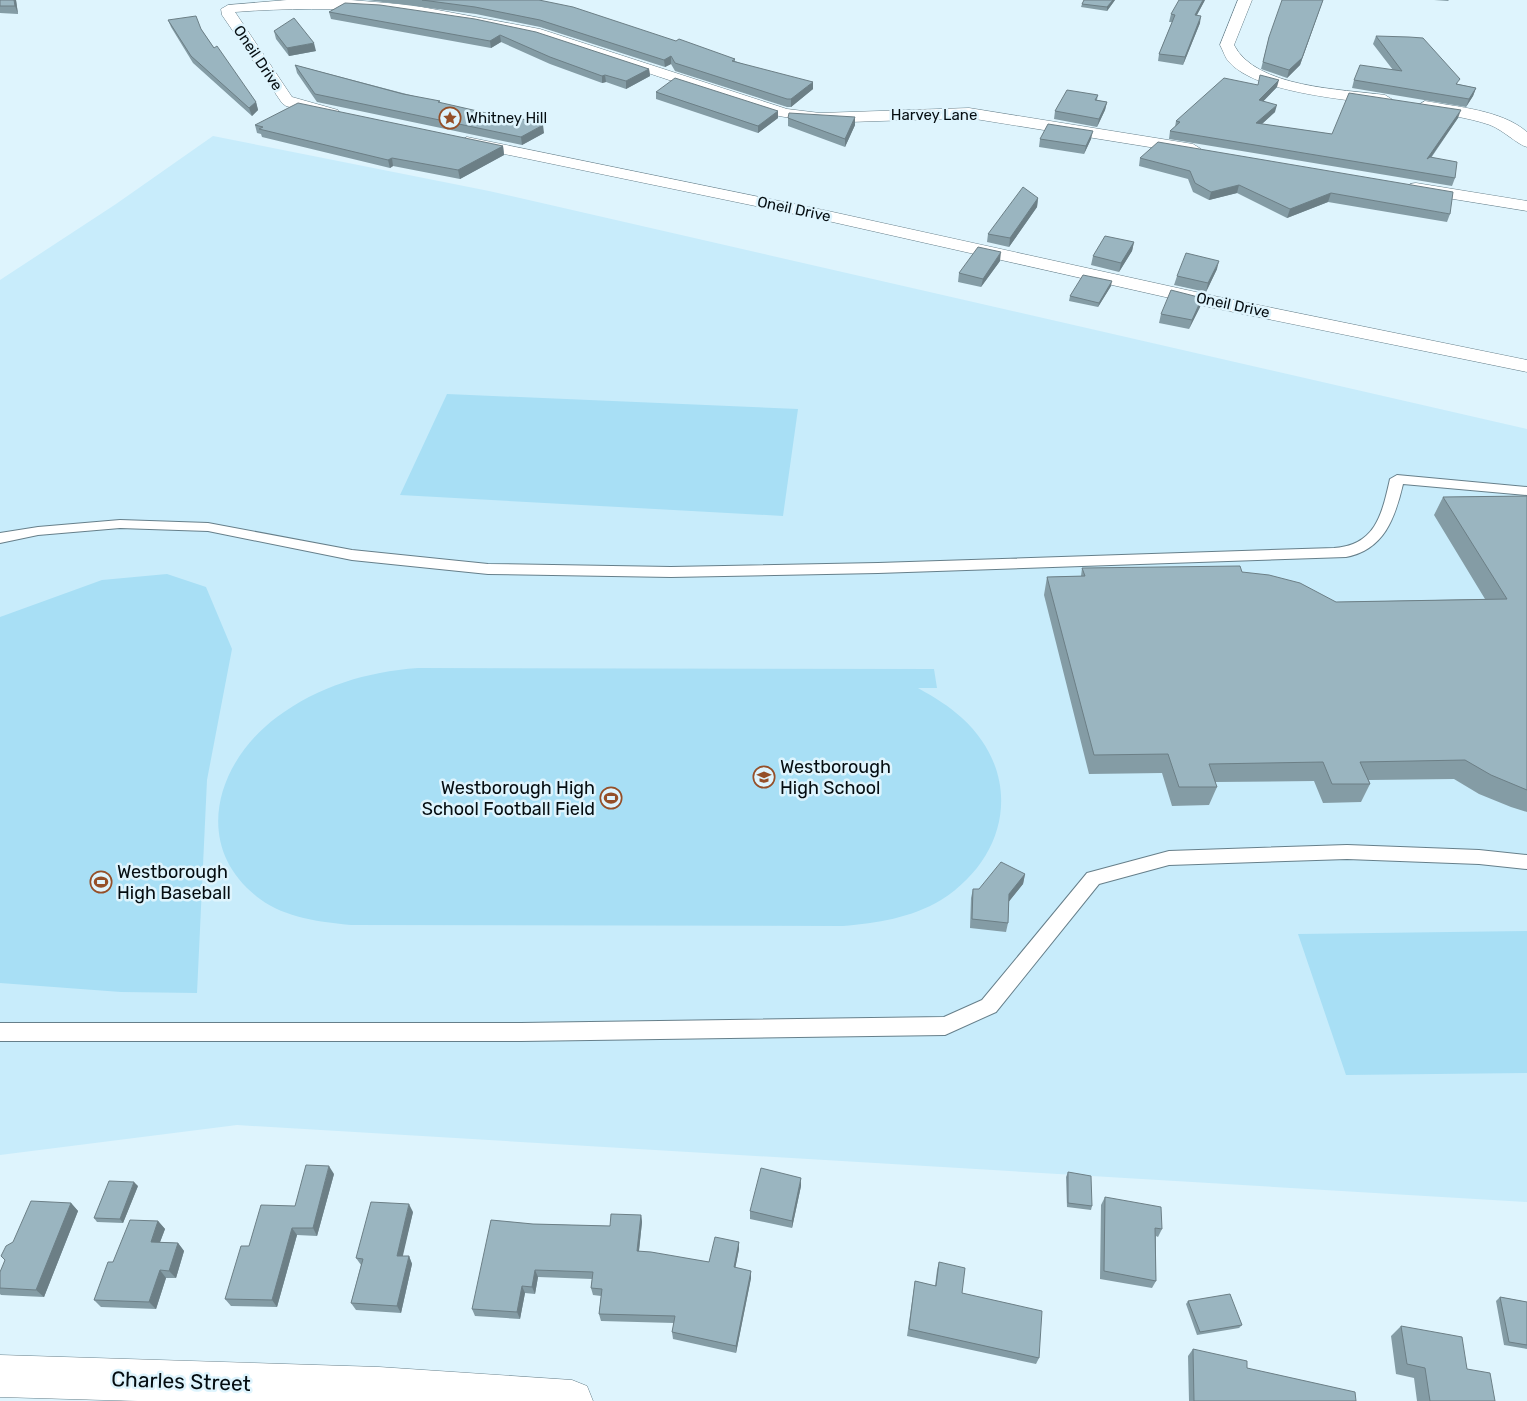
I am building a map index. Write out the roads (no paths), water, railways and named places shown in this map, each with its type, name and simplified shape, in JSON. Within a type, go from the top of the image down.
[{"type":"street","points":[[1246,0],[1227,45],[1231,56],[1246,70],[1296,86],[1402,102],[1486,119],[1516,132],[1527,142]]},
{"type":"street","name":"Oneil Drive","points":[[348,4],[259,5],[228,9],[227,11],[287,100],[292,103],[352,117]]},
{"type":"street","name":"Harvey Lane","points":[[348,4],[444,14],[540,33],[785,113],[820,118],[969,113],[1212,152]]},
{"type":"street","name":"Oneil Drive","points":[[451,138],[916,235],[1214,302],[1527,366]]},
{"type":"street","points":[[1404,186],[1527,206]]},
{"type":"street","name":"Charles Street","points":[[0,1376],[379,1388],[572,1401]]},
{"type":"lane","points":[[0,538],[38,531],[120,524],[208,527],[352,555],[488,569],[671,572],[888,568],[1284,555],[1352,550],[1378,536],[1390,511],[1397,479],[1527,491]]},
{"type":"lane","points":[[0,1032],[522,1032],[945,1026],[989,1006],[1093,878],[1169,858],[1347,852],[1479,857],[1527,862]]},
{"type":"place","name":"Whitney Hill","points":[[450,118]]},
{"type":"place","name":"Westborough High School","points":[[764,777]]},
{"type":"place","name":"Westborough High School Football Field","points":[[611,798]]},
{"type":"place","name":"Westborough High Baseball","points":[[101,882]]}]
